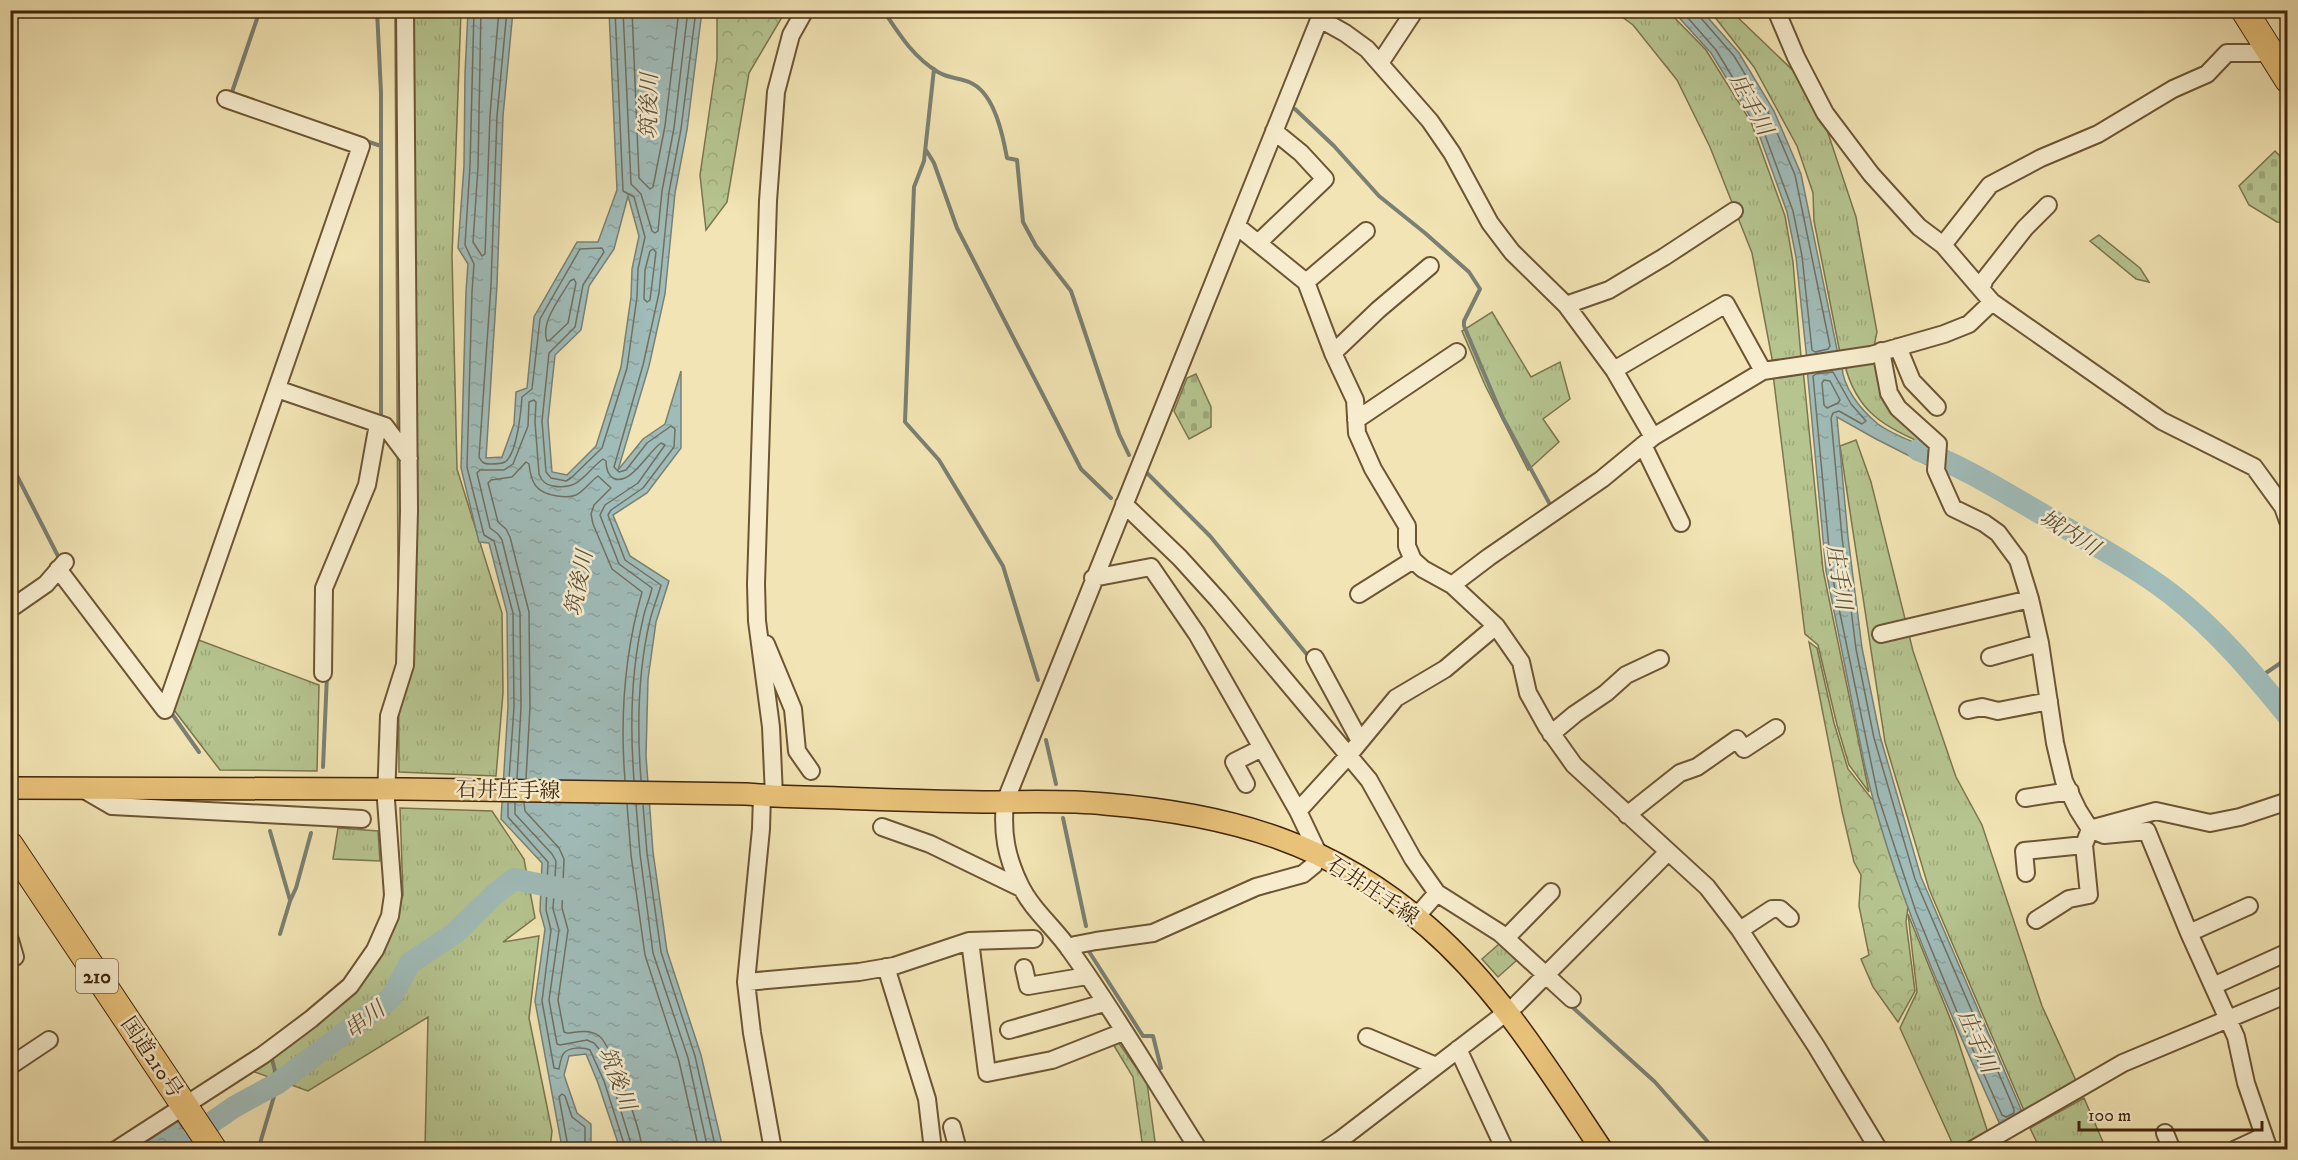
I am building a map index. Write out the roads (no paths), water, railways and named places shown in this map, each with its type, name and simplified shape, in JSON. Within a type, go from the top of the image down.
[{"type":"highway","points":[[2244,10],[2288,80]]},
{"type":"highway","name":"国道210号","points":[[10,845],[214,1149]]},
{"type":"main road","name":"石井庄手線","points":[[10,788],[395,789],[1103,804],[1150,809],[1232,823],[1274,835],[1342,865],[1416,917],[1466,965],[1507,1012],[1602,1149]]},
{"type":"street","points":[[116,1149],[263,1055],[350,986],[375,950],[390,916],[393,895],[395,789],[388,716],[405,665],[409,458],[405,10]]},
{"type":"street","points":[[772,1149],[752,1033],[746,982],[761,829],[761,795],[771,727],[757,621],[763,349],[768,201],[776,92],[791,34],[805,10]]},
{"type":"street","points":[[1380,63],[1415,10]]},
{"type":"street","points":[[1776,10],[1796,57],[1825,113],[1871,174],[1919,227],[1943,244],[1992,302],[2162,421],[2254,467],[2282,495],[2288,521]]},
{"type":"street","points":[[1199,1149],[1069,949],[1021,888],[1008,857],[1003,828],[1005,802],[1093,578],[1238,226],[1321,15],[1367,49],[1430,121],[1452,153],[1490,223],[1512,252],[1566,305],[1614,370],[1648,441],[1681,522]]},
{"type":"street","points":[[1943,244],[1989,185],[2041,158],[2098,134],[2173,89],[2207,74],[2227,52],[2259,53],[2267,49]]},
{"type":"street","points":[[10,609],[46,584],[61,565],[167,706],[361,146],[226,99]]},
{"type":"street","points":[[1258,243],[1325,178],[1301,153],[1274,131]]},
{"type":"street","points":[[1981,289],[1985,279],[2025,228],[2048,205]]},
{"type":"street","points":[[1566,305],[1609,290],[1734,211]]},
{"type":"street","points":[[1238,226],[1306,282],[1355,400],[1357,433],[1373,469],[1407,526],[1407,546],[1413,560],[1423,569],[1452,585],[1496,626],[1521,662],[1528,693],[1551,734],[1574,765],[1707,887],[1740,930],[1816,1046],[1879,1149]]},
{"type":"street","points":[[1306,282],[1366,231]]},
{"type":"street","points":[[1334,353],[1378,310],[1430,266]]},
{"type":"street","points":[[1452,585],[1602,479],[1648,441],[1771,369],[1876,353],[1944,334],[1969,324],[1992,302]]},
{"type":"street","points":[[1614,370],[1726,304],[1771,369]]},
{"type":"street","points":[[1898,347],[1912,381],[1937,407]]},
{"type":"street","points":[[1356,420],[1457,352]]},
{"type":"street","points":[[1876,353],[1889,393],[1898,408],[1938,444],[1936,470],[1953,508],[1984,523],[1998,533],[2018,560],[2040,643],[2064,781],[2090,829],[2104,835],[2147,831],[2189,933],[2236,1037],[2246,1083],[2266,1143],[2234,1149]]},
{"type":"street","points":[[277,389],[382,425],[409,458]]},
{"type":"street","points":[[323,673],[324,588],[367,485],[382,425]]},
{"type":"street","points":[[1124,504],[1172,557],[1219,601],[1369,780],[1413,859],[1437,892],[1506,938],[1572,999]]},
{"type":"street","points":[[1093,578],[1151,567],[1172,557]]},
{"type":"street","points":[[1359,594],[1413,560]]},
{"type":"street","points":[[1069,949],[1075,945],[1096,941],[1153,933],[1256,887],[1303,874],[1314,865],[1318,853],[1298,811],[1197,634],[1151,567]]},
{"type":"street","points":[[1881,634],[2030,599]]},
{"type":"street","points":[[757,621],[793,709],[798,751],[811,771]]},
{"type":"street","points":[[1298,811],[1396,698],[1445,669],[1496,626]]},
{"type":"street","points":[[1990,657],[2040,643]]},
{"type":"street","points":[[1315,658],[1360,741]]},
{"type":"street","points":[[1551,734],[1626,675],[1660,659]]},
{"type":"street","points":[[1968,710],[1982,707],[1998,711],[2049,701]]},
{"type":"street","points":[[1628,815],[1680,773],[1697,766],[1737,739],[1744,748],[1776,728]]},
{"type":"street","points":[[1246,784],[1234,762],[1262,748]]},
{"type":"street","points":[[80,788],[112,806],[362,819]]},
{"type":"street","points":[[2025,798],[2070,792]]},
{"type":"street","points":[[2090,829],[2156,811],[2210,823],[2240,817],[2288,801]]},
{"type":"street","points":[[882,827],[930,844],[1021,888]]},
{"type":"street","points":[[2036,920],[2069,899],[2089,895],[2084,845],[2090,829]]},
{"type":"street","points":[[2026,873],[2025,851],[2084,845]]},
{"type":"street","points":[[1325,1149],[1340,1140],[1507,1012],[1668,852]]},
{"type":"street","points":[[1416,917],[1437,892]]},
{"type":"street","points":[[1506,938],[1551,892]]},
{"type":"street","points":[[2189,933],[2249,906]]},
{"type":"street","points":[[1740,930],[1772,909],[1780,909],[1790,918]]},
{"type":"street","points":[[746,982],[859,972],[886,967],[970,941],[1034,939]]},
{"type":"street","points":[[10,940],[15,957]]},
{"type":"street","points":[[970,941],[987,1073],[1052,1060],[1124,1032]]},
{"type":"street","points":[[2213,986],[2288,952]]},
{"type":"street","points":[[886,967],[927,1099],[933,1149]]},
{"type":"street","points":[[1024,968],[1028,986],[1087,976]]},
{"type":"street","points":[[1972,1149],[2123,1063],[2288,994]]},
{"type":"street","points":[[1009,1029],[1104,1003]]},
{"type":"street","points":[[1367,1037],[1436,1066]]},
{"type":"street","points":[[10,1066],[49,1040]]},
{"type":"street","points":[[1458,1049],[1505,1149]]},
{"type":"street","points":[[952,1127],[958,1149]]},
{"type":"street","points":[[2165,1133],[2172,1149]]},
{"type":"water","name":"筑後川","points":[[468,11],[513,11],[503,116],[497,285],[486,458],[502,457],[514,424],[516,392],[527,388],[534,317],[577,242],[598,242],[617,190],[609,11],[702,11],[687,130],[675,193],[665,294],[649,366],[618,470],[643,439],[665,424],[681,371],[681,448],[647,493],[613,515],[630,556],[669,581],[656,622],[648,679],[646,756],[653,852],[667,951],[701,1055],[723,1149],[620,1149],[586,1054],[569,1056],[564,1075],[577,1113],[591,1124],[591,1149],[560,1149],[561,1142],[535,1001],[545,929],[540,911],[542,863],[501,819],[508,707],[507,613],[489,543],[479,542],[461,468],[468,264],[458,248],[464,166]],"holes":[[[628,196],[639,236],[632,269],[631,297],[621,367],[596,446],[567,475],[552,472],[548,421],[555,355],[581,330],[589,286],[614,249]]]},
{"type":"water","name":"庄手川","points":[[1673,11],[1702,11],[1739,53],[1774,111],[1801,174],[1838,354],[1807,360],[1796,257],[1787,212],[1756,126],[1711,53]]},
{"type":"water","name":"庄手川","points":[[1842,365],[1849,390],[1859,405],[1878,424],[1890,432],[1934,451],[1931,467],[1837,417],[1848,537],[1862,648],[1880,736],[1921,877],[2023,1114],[2001,1127],[1943,995],[1907,905],[1877,814],[1865,767],[1826,571],[1807,368]]},
{"type":"water","points":[[178,1121],[195,1149],[135,1149]]},
{"type":"waterway","points":[[231,95],[260,10]]},
{"type":"waterway","points":[[377,10],[381,93],[381,419]]},
{"type":"waterway","points":[[883,10],[907,44],[921,59],[942,74],[973,84],[981,90],[992,107],[997,117],[1007,158],[1017,160],[1023,222],[1036,246],[1071,291],[1119,434],[1129,455]]},
{"type":"waterway","points":[[934,69],[924,161],[914,187],[905,422],[939,460],[1003,566],[1038,680]]},
{"type":"waterway","points":[[1295,109],[1334,146],[1379,196],[1469,272],[1480,289],[1464,321],[1464,326],[1503,418],[1552,508]]},
{"type":"waterway","points":[[363,140],[381,146]]},
{"type":"waterway","points":[[926,150],[934,163],[957,228],[1081,469],[1111,498]]},
{"type":"waterway","name":"城内川","points":[[1918,450],[1984,480],[2156,583],[2187,607],[2218,636],[2288,716]]},
{"type":"waterway","points":[[10,462],[60,560]]},
{"type":"waterway","points":[[1147,473],[1210,536],[1309,657]]},
{"type":"waterway","points":[[2257,679],[2288,658]]},
{"type":"waterway","points":[[323,767],[327,675]]},
{"type":"waterway","points":[[170,711],[199,752]]},
{"type":"waterway","points":[[1046,740],[1056,784]]},
{"type":"waterway","points":[[1063,818],[1086,926]]},
{"type":"waterway","points":[[270,831],[290,900]]},
{"type":"waterway","points":[[280,934],[311,833]]},
{"type":"waterway","name":"串川","points":[[172,1150],[234,1107],[278,1083],[391,998],[410,963],[455,933],[514,879],[572,891]]},
{"type":"waterway","points":[[1088,950],[1143,1036],[1153,1036],[1161,1068]]},
{"type":"waterway","points":[[1569,1004],[1655,1082],[1715,1150]]},
{"type":"waterway","points":[[258,1150],[278,1083],[271,1055]]}]
